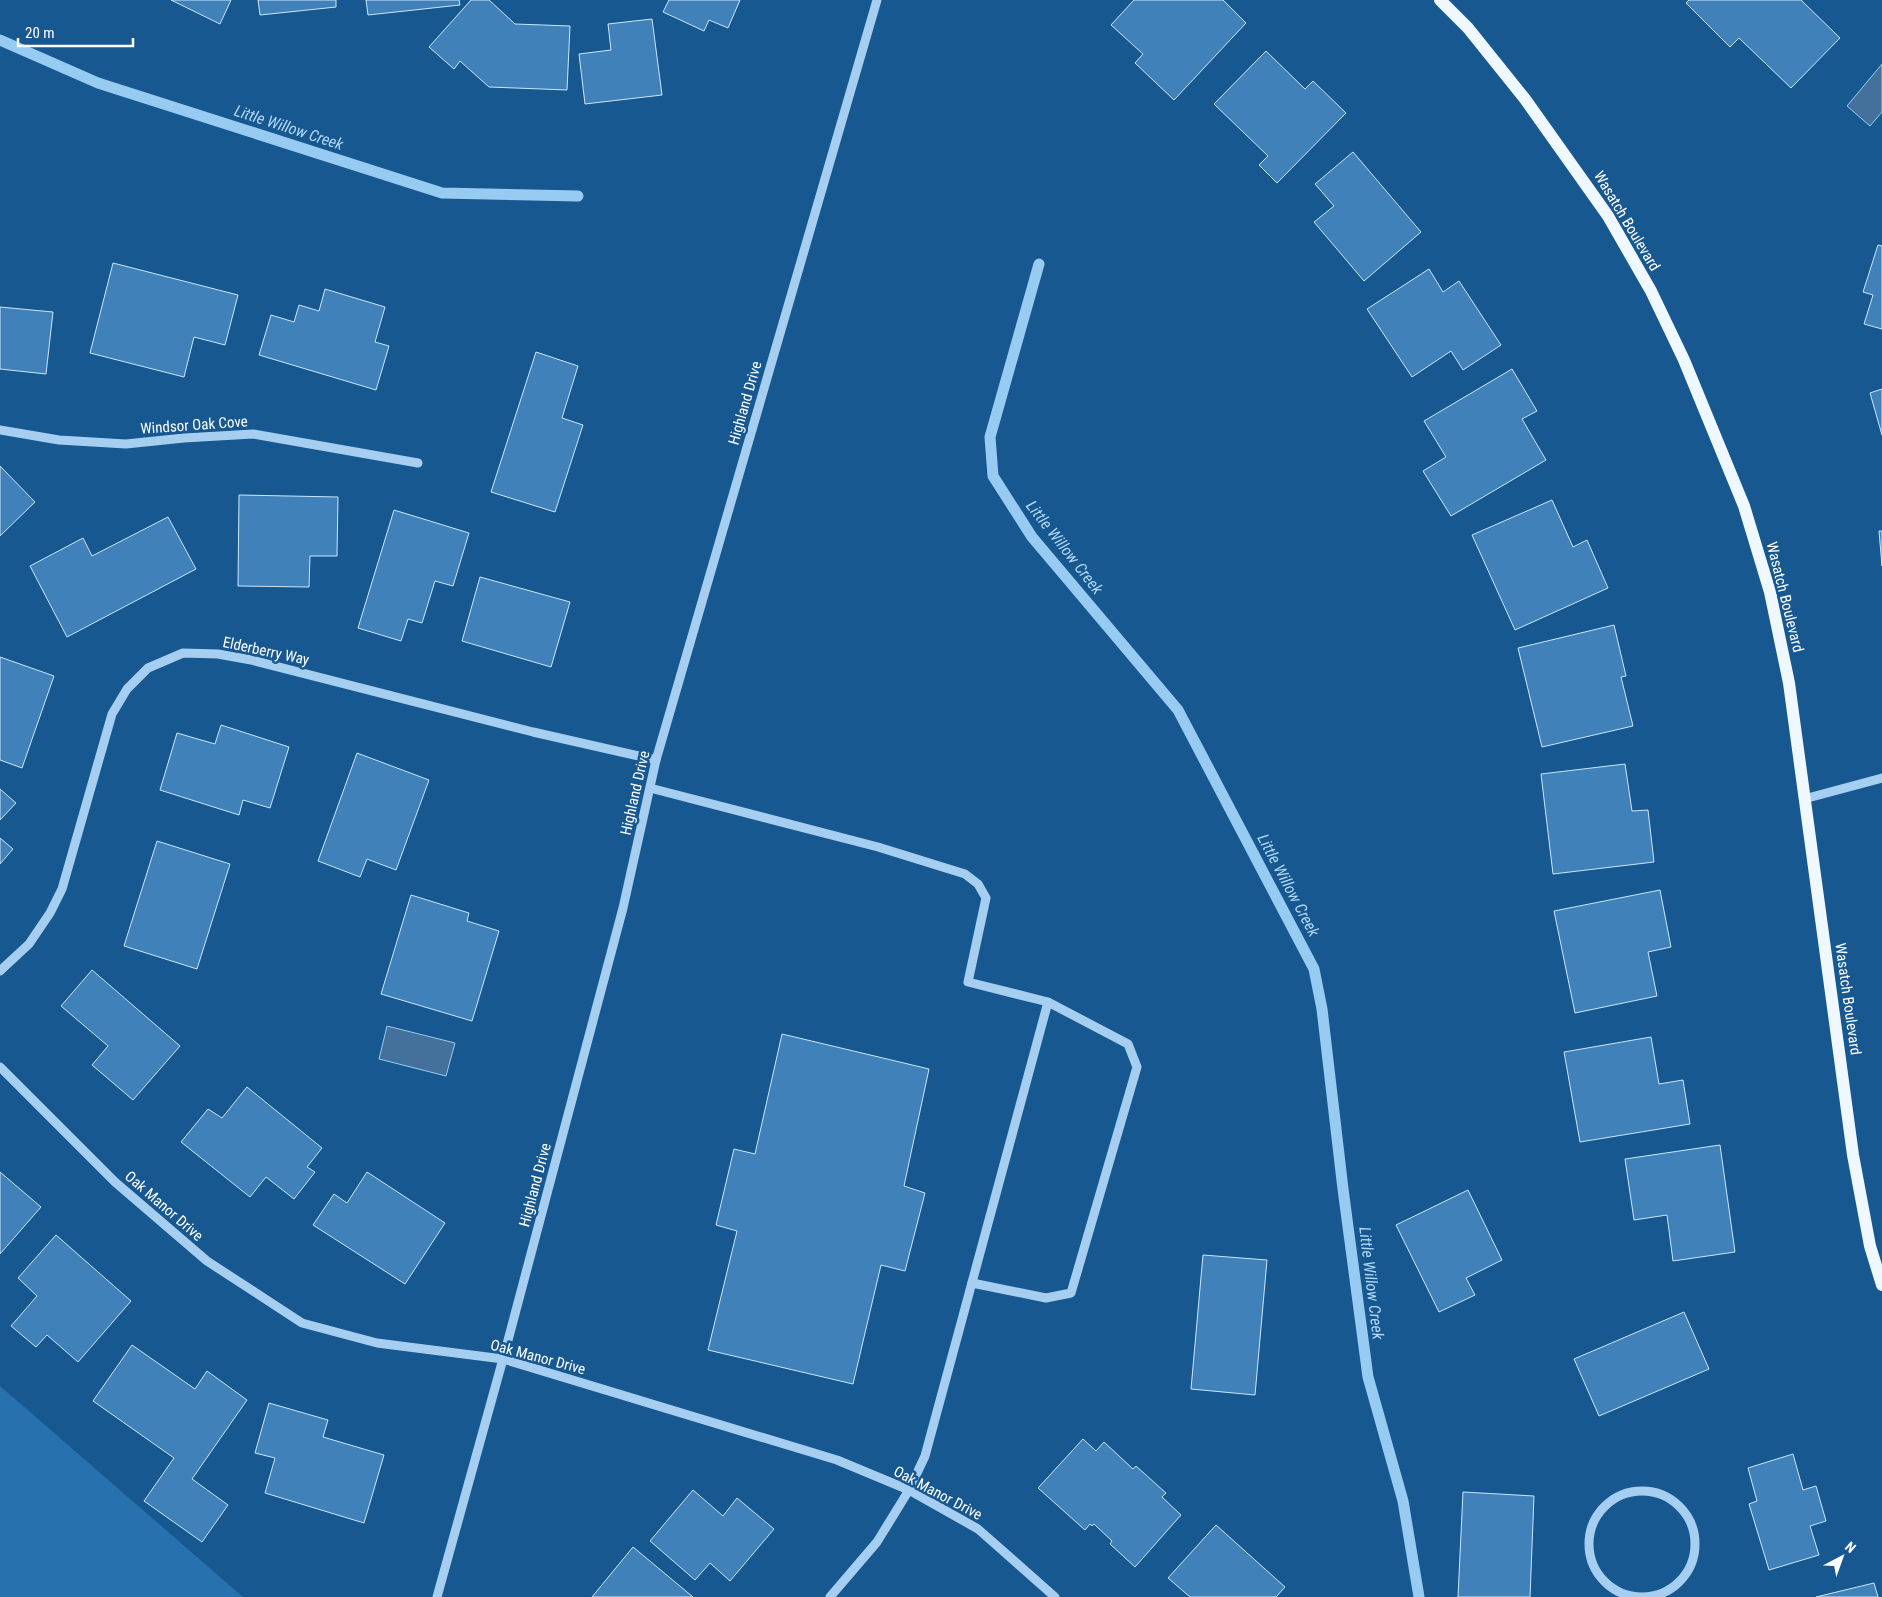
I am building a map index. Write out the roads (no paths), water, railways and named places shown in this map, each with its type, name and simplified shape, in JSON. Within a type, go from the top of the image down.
[{"type":"main road","name":"Wasatch Boulevard","points":[[1440,0],[1468,28],[1525,99],[1608,216],[1651,291],[1684,360],[1744,506],[1770,592],[1789,683],[1853,1155],[1870,1246],[1882,1285]]},
{"type":"street","name":"Highland Drive","points":[[437,1597],[503,1359],[623,908],[656,760],[877,0]]},
{"type":"street","name":"Windsor Oak Cove","points":[[0,430],[59,440],[126,444],[253,434],[418,463]]},
{"type":"street","name":"Elderberry Way","points":[[0,971],[29,944],[50,913],[62,889],[112,714],[127,690],[148,668],[182,653],[218,654],[251,660],[533,732],[656,760]]},
{"type":"street","points":[[1804,798],[1882,778]]},
{"type":"street","points":[[650,788],[878,847],[965,874],[978,884],[986,898],[968,982],[1048,1002],[1128,1044],[1136,1067],[1071,1293],[1046,1298],[972,1283]]},
{"type":"street","points":[[830,1597],[877,1542],[909,1490],[925,1456],[1048,1002]]},
{"type":"street","name":"Oak Manor Drive","points":[[0,1067],[115,1182],[200,1255],[302,1322],[377,1343],[503,1359],[837,1460],[909,1490],[978,1529],[1056,1597]]},
{"type":"street","points":[[1634,1491],[1654,1492],[1673,1501],[1688,1516],[1695,1536],[1694,1557],[1685,1576],[1670,1590],[1651,1597],[1630,1596],[1610,1587],[1596,1572],[1589,1552],[1590,1531],[1598,1512],[1614,1498],[1634,1491]]},
{"type":"waterway","name":"Little Willow Creek","points":[[0,40],[98,83],[442,193],[578,196]]},
{"type":"waterway","name":"Little Willow Creek","points":[[1039,264],[990,437],[993,476],[1032,537],[1178,710],[1314,969],[1322,1009],[1368,1377],[1403,1501],[1419,1597]]}]
